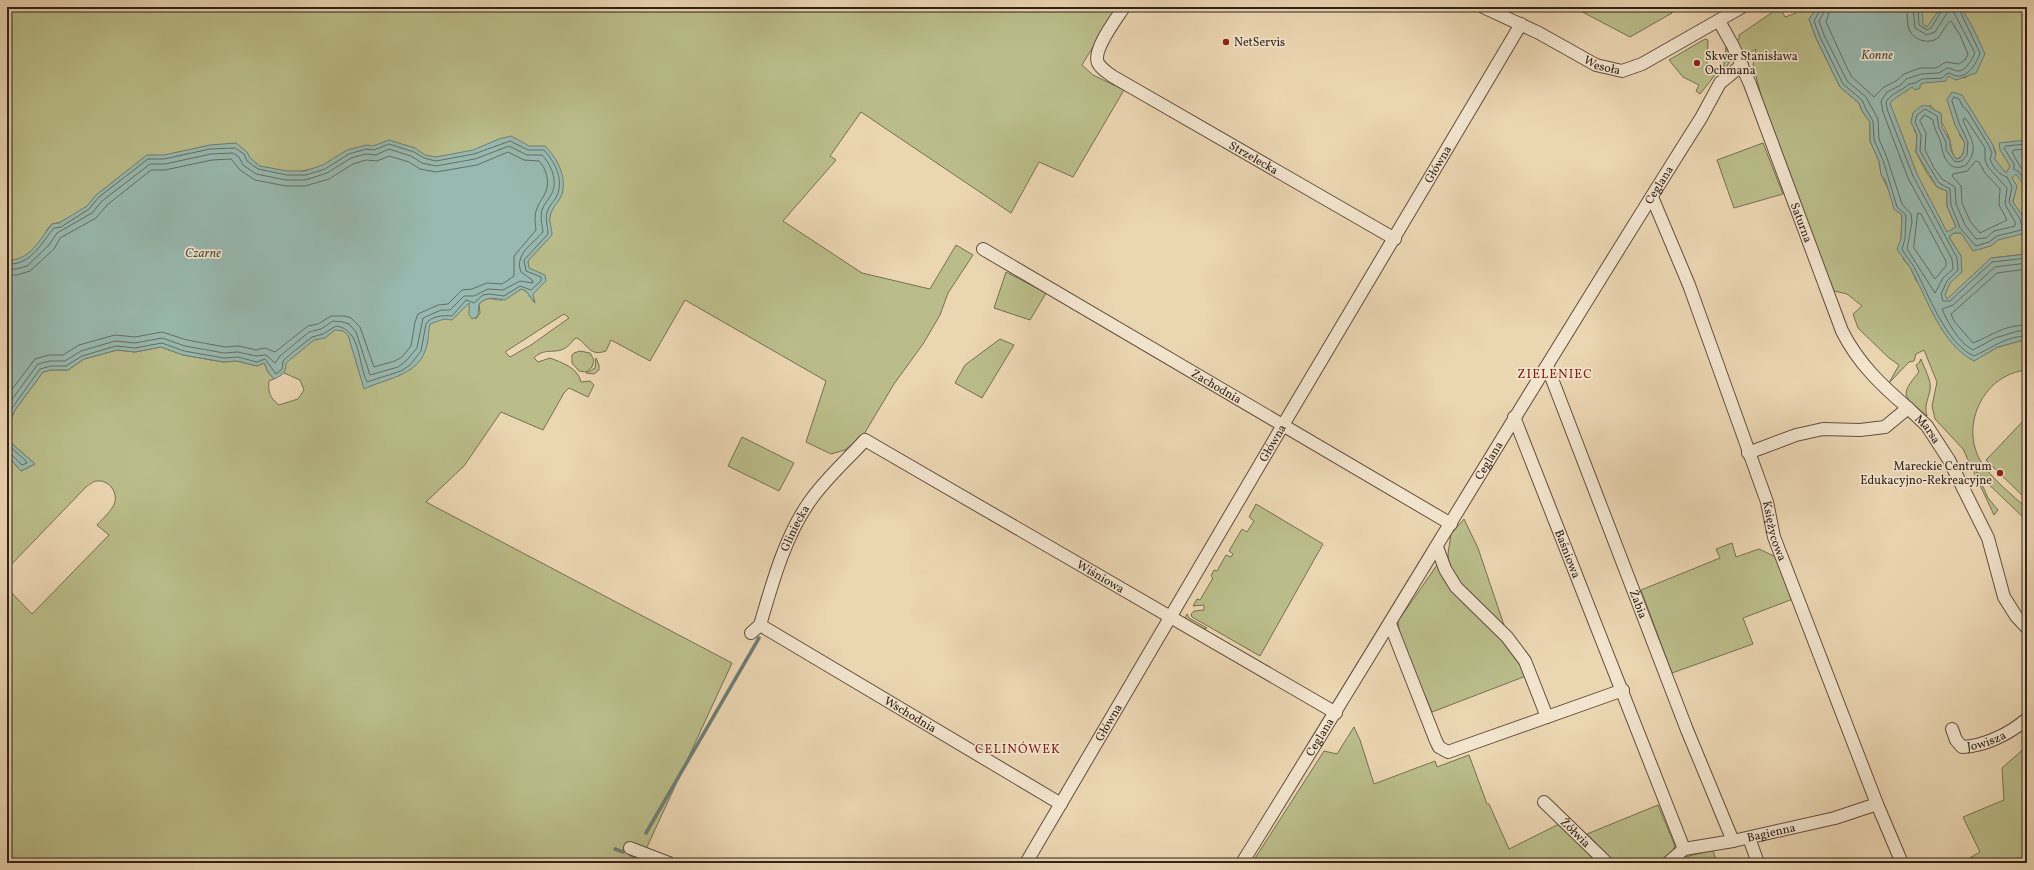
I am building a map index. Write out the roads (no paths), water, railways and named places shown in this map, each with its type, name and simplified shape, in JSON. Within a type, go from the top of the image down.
[{"type":"street","name":"Strzelecka","points":[[1124,7],[1098,49],[1097,61],[1102,68],[1112,76],[1394,239]]},
{"type":"street","name":"Wesoła","points":[[1483,7],[1521,24],[1596,65],[1622,71],[1642,64],[1742,7]]},
{"type":"street","name":"Saturna","points":[[1719,21],[1742,65],[1842,331],[1865,368],[1881,385],[1908,408]]},
{"type":"street","name":"Główna","points":[[1026,863],[1172,617],[1283,425],[1521,24]]},
{"type":"street","name":"Ceglana","points":[[1242,863],[1438,547],[1514,417],[1701,118],[1720,83],[1742,65]]},
{"type":"street","name":"Księżycowa","points":[[1652,197],[1690,285],[1748,453],[1767,502],[1774,537],[1877,804],[1902,863]]},
{"type":"street","name":"Zachodnia","points":[[983,249],[1451,524]]},
{"type":"street","name":"Żabia","points":[[1547,366],[1682,715],[1733,841]]},
{"type":"street","name":"Marsa","points":[[1748,453],[1796,435],[1822,429],[1881,429],[1891,424],[1908,408],[1927,426],[1949,460],[1988,538],[2004,597],[2016,616],[2027,628]]},
{"type":"street","name":"Baśniowa","points":[[1514,417],[1623,690],[1684,849]]},
{"type":"street","name":"Wiśniowa","points":[[865,440],[1336,713]]},
{"type":"street","name":"Gliniecka","points":[[755,629],[782,556],[809,502],[828,478],[865,440]]},
{"type":"street","points":[[1438,547],[1445,569],[1456,587],[1507,637],[1524,661],[1547,717]]},
{"type":"street","points":[[1390,624],[1436,741],[1441,749],[1448,752],[1453,752],[1623,690]]},
{"type":"street","name":"Wschodnia","points":[[755,629],[1061,804]]},
{"type":"street","name":"Jowisza","points":[[1952,728],[1956,740],[1962,747],[1975,747],[2013,730],[2027,719]]},
{"type":"street","name":"Żółwia","points":[[1544,802],[1607,863]]},
{"type":"street","name":"Bagienna","points":[[1684,849],[1749,838],[1835,818],[1877,804]]},
{"type":"street","points":[[1749,838],[1758,863]]},
{"type":"street","points":[[630,848],[669,863]]},
{"type":"street","points":[[1668,863],[1684,849]]},
{"type":"water","name":"Konne","points":[[1813,7],[1922,7],[1923,24],[1927,27],[1941,7],[1961,7],[1985,54],[1976,73],[1956,80],[1948,76],[1946,81],[1923,83],[1920,85],[1920,88],[1915,90],[1912,87],[1890,103],[1917,174],[1947,232],[1956,227],[1947,206],[1947,191],[1937,187],[1916,152],[1917,135],[1911,122],[1913,113],[1921,106],[1927,106],[1941,113],[1942,127],[1950,141],[1950,149],[1956,159],[1960,158],[1963,154],[1965,143],[1955,125],[1947,100],[1952,92],[1962,95],[1993,145],[1996,156],[1994,158],[2006,173],[2010,166],[2000,150],[1999,143],[2027,140],[2027,189],[2016,174],[2012,178],[2017,186],[2013,202],[2024,218],[2026,233],[1998,240],[1991,246],[1973,251],[1961,233],[1954,233],[1949,237],[1961,256],[1962,272],[1950,283],[1945,295],[1947,299],[1991,258],[2027,254],[2027,339],[1998,347],[1974,361],[1953,344],[1944,333],[1911,269],[1897,249],[1901,239],[1902,215],[1894,209],[1886,182],[1881,174],[1879,161],[1870,141],[1870,122],[1862,111],[1859,103],[1840,87],[1816,38],[1809,19],[1815,11],[1812,9]]},
{"type":"water","name":"Czarne","points":[[511,136],[529,146],[545,146],[560,168],[563,187],[561,197],[553,208],[550,216],[552,235],[528,261],[529,268],[545,275],[546,281],[533,294],[535,303],[526,291],[521,289],[505,300],[491,298],[482,301],[479,304],[478,316],[472,319],[469,315],[469,303],[452,320],[444,319],[430,324],[427,344],[421,359],[415,366],[399,376],[364,389],[348,335],[343,331],[335,330],[325,338],[314,340],[286,363],[283,373],[274,379],[268,372],[264,363],[257,366],[237,361],[224,362],[183,355],[161,347],[135,352],[117,350],[84,359],[68,370],[51,370],[43,372],[15,410],[7,428],[7,260],[15,260],[28,253],[38,243],[52,224],[59,223],[87,206],[96,195],[147,155],[164,155],[210,145],[236,143],[260,166],[287,171],[305,171],[323,165],[347,150],[367,145],[373,146],[389,140],[415,148],[425,155],[436,157],[473,150],[499,139]]},
{"type":"water","points":[[7,428],[10,442],[35,464],[21,471],[7,455]]},
{"type":"waterway","points":[[646,833],[759,638]]},
{"type":"waterway","points":[[615,849],[623,852]]},
{"type":"waterway","points":[[631,855],[650,863]]},
{"type":"place","name":"NetServis","points":[[1226,42]]},
{"type":"place","name":"Skwer Stanisława Ochmana","points":[[1697,63]]},
{"type":"place","name":"Mareckie Centrum Edukacyjno-Rekreacyjne","points":[[2000,473]]},
{"type":"district","name":"ZIELENIEC","points":[[1555,373]]},
{"type":"district","name":"CELINÓWEK","points":[[1018,748]]}]
